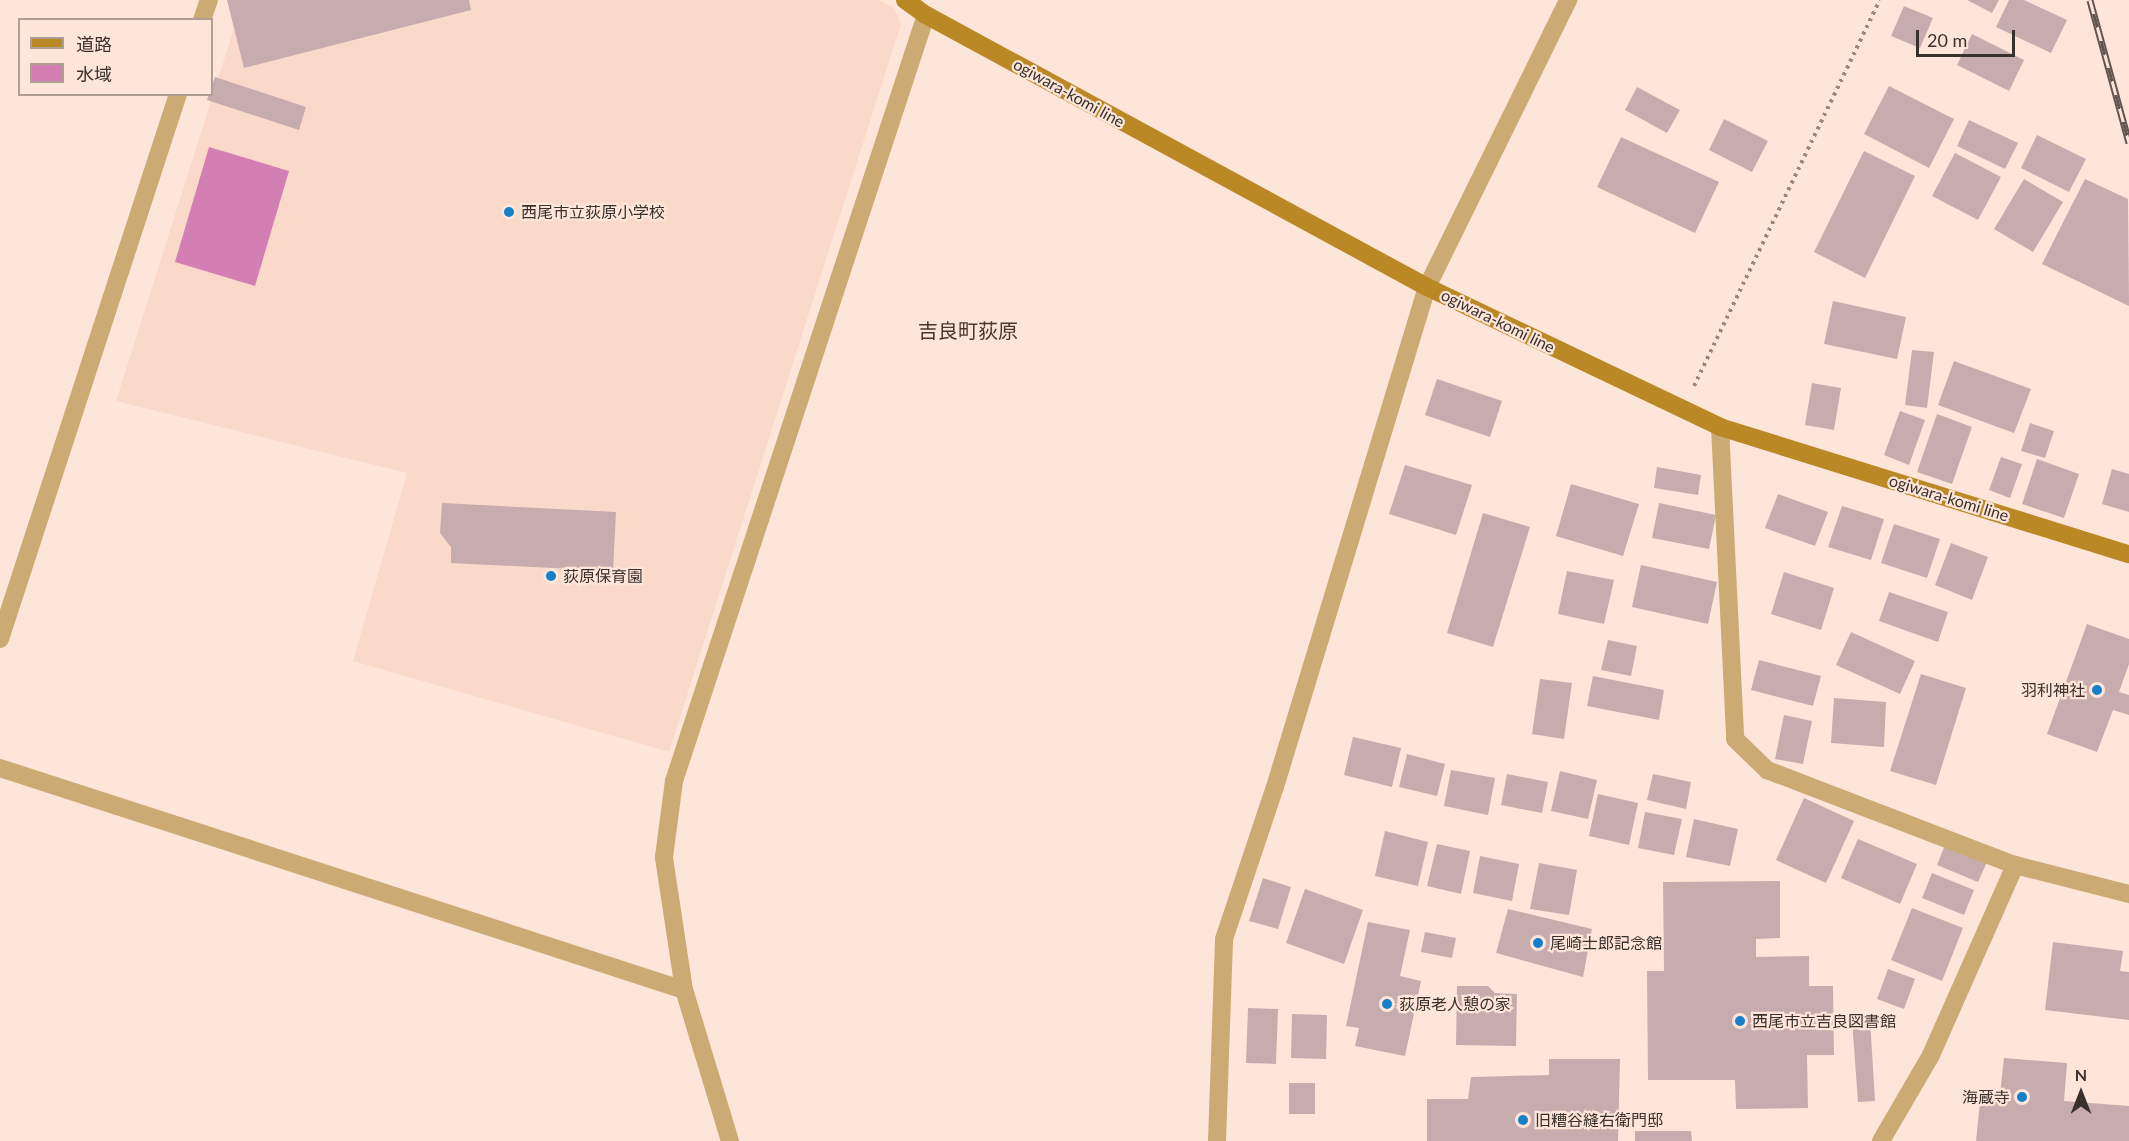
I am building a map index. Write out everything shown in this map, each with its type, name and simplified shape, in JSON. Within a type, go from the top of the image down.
[{"type":"main road","name":"ogiwara-komi line","points":[[905,0],[926,15],[1427,287],[1720,427],[2129,554]]},
{"type":"street","points":[[203,18],[209,0]]},
{"type":"street","points":[[1217,1141],[1224,939],[1275,787],[1427,287],[1568,0]]},
{"type":"street","points":[[730,1141],[684,990],[664,857],[674,781],[926,15]]},
{"type":"street","points":[[0,639],[177,96]]},
{"type":"street","points":[[1720,427],[1735,739],[1767,770],[2015,865],[2129,894]]},
{"type":"street","points":[[0,768],[684,990]]},
{"type":"street","points":[[1881,1141],[1931,1055],[2015,865]]},
{"type":"path","points":[[1682,409],[1880,0]]},
{"type":"shaded area","name":"西尾市立荻原小学校","points":[[243,0],[879,0],[894,8],[901,24],[669,752],[353,661],[407,473],[116,401]]},
{"type":"water","points":[[209,147],[289,171],[255,286],[175,262]]},
{"type":"building","points":[[227,0],[469,0],[471,10],[244,68]]},
{"type":"building","points":[[1967,0],[1999,0],[1992,13]]},
{"type":"building","points":[[2009,0],[2024,0],[2067,20],[2051,53],[1996,27]]},
{"type":"building","points":[[1904,6],[1933,18],[1920,48],[1891,36]]},
{"type":"building","points":[[1972,34],[2024,60],[2009,91],[1957,65]]},
{"type":"building","points":[[215,77],[306,107],[299,130],[207,100],[208,96],[213,96]]},
{"type":"building","points":[[1889,86],[1954,119],[1929,168],[1864,134]]},
{"type":"building","points":[[1637,87],[1680,110],[1667,133],[1625,110]]},
{"type":"building","points":[[1724,119],[1768,141],[1752,172],[1709,150]]},
{"type":"building","points":[[1969,120],[2018,143],[2005,169],[1957,146]]},
{"type":"building","points":[[2037,135],[2086,159],[2069,192],[2021,168]]},
{"type":"building","points":[[1621,137],[1719,182],[1695,233],[1597,187]]},
{"type":"building","points":[[1864,151],[1915,176],[1865,278],[1814,252]]},
{"type":"building","points":[[1955,153],[2001,177],[1978,220],[1932,196]]},
{"type":"building","points":[[2024,179],[2063,202],[2033,252],[1994,229]]},
{"type":"building","points":[[2085,179],[2128,199],[2129,306],[2042,264]]},
{"type":"building","points":[[1833,301],[1906,317],[1897,359],[1824,344]]},
{"type":"building","points":[[1912,350],[1934,352],[1927,408],[1905,405]]},
{"type":"building","points":[[1954,361],[2031,389],[2014,433],[1938,405]]},
{"type":"building","points":[[1437,379],[1502,401],[1490,437],[1425,415]]},
{"type":"building","points":[[1812,383],[1841,388],[1834,430],[1805,425]]},
{"type":"building","points":[[1900,411],[1925,420],[1909,465],[1884,455]]},
{"type":"building","points":[[1937,414],[1972,427],[1952,484],[1917,472]]},
{"type":"building","points":[[2030,423],[2054,431],[2045,458],[2021,451]]},
{"type":"building","points":[[2001,457],[2022,464],[2010,498],[1989,490]]},
{"type":"building","points":[[2037,459],[2079,474],[2064,518],[2022,504]]},
{"type":"building","points":[[1405,465],[1472,485],[1456,535],[1389,514]]},
{"type":"building","points":[[1657,467],[1701,475],[1698,495],[1654,488]]},
{"type":"building","points":[[2112,469],[2129,474],[2129,512],[2102,504]]},
{"type":"building","points":[[1571,484],[1639,504],[1623,556],[1556,536]]},
{"type":"building","points":[[1778,494],[1828,512],[1815,546],[1765,528]]},
{"type":"building","name":"荻原保育園","points":[[442,503],[616,512],[613,571],[451,563],[451,547],[440,533]]},
{"type":"building","points":[[1659,503],[1716,515],[1709,549],[1652,538]]},
{"type":"building","points":[[1842,506],[1884,519],[1871,560],[1828,547]]},
{"type":"building","points":[[1483,513],[1530,527],[1493,647],[1447,633]]},
{"type":"building","points":[[1894,524],[1940,539],[1927,578],[1881,563]]},
{"type":"building","points":[[1951,543],[1988,557],[1972,600],[1935,585]]},
{"type":"building","points":[[1641,565],[1717,582],[1708,624],[1632,607]]},
{"type":"building","points":[[1567,571],[1614,580],[1604,624],[1558,614]]},
{"type":"building","points":[[1784,572],[1834,588],[1821,630],[1771,614]]},
{"type":"building","points":[[1889,592],[1948,612],[1938,642],[1879,621]]},
{"type":"building","points":[[2087,624],[2129,639],[2129,664],[2119,692],[2129,695],[2129,715],[2113,710],[2097,752],[2047,734]]},
{"type":"building","points":[[1851,632],[1915,661],[1900,694],[1836,665]]},
{"type":"building","points":[[1608,640],[1637,646],[1631,676],[1601,670]]},
{"type":"building","points":[[1759,660],[1821,676],[1813,706],[1751,690]]},
{"type":"building","points":[[1921,674],[1966,688],[1936,785],[1890,771]]},
{"type":"building","points":[[1593,676],[1664,690],[1659,720],[1587,706]]},
{"type":"building","points":[[1540,679],[1572,683],[1564,739],[1532,734]]},
{"type":"building","points":[[1834,698],[1886,702],[1884,747],[1831,743]]},
{"type":"building","points":[[1784,715],[1812,721],[1803,764],[1775,759]]},
{"type":"building","points":[[1353,737],[1401,748],[1392,787],[1344,775]]},
{"type":"building","points":[[1407,754],[1445,764],[1437,796],[1399,787]]},
{"type":"building","points":[[1451,770],[1495,778],[1488,815],[1444,806]]},
{"type":"building","points":[[1560,771],[1597,780],[1588,819],[1551,811]]},
{"type":"building","points":[[1507,774],[1548,782],[1542,813],[1501,805]]},
{"type":"building","points":[[1653,774],[1691,782],[1686,809],[1647,800]]},
{"type":"building","points":[[1598,794],[1638,803],[1629,845],[1589,836]]},
{"type":"building","points":[[1804,798],[1854,821],[1826,883],[1776,860]]},
{"type":"building","points":[[1645,812],[1682,819],[1674,855],[1638,848]]},
{"type":"building","points":[[1694,819],[1738,829],[1730,866],[1686,857]]},
{"type":"building","points":[[1385,831],[1428,842],[1418,886],[1375,876]]},
{"type":"building","points":[[1858,839],[1917,864],[1900,904],[1841,878]]},
{"type":"building","points":[[1437,844],[1470,851],[1461,894],[1427,886]]},
{"type":"building","points":[[1945,845],[1987,862],[1978,882],[1937,865]]},
{"type":"building","points":[[1480,856],[1519,864],[1512,901],[1473,893]]},
{"type":"building","points":[[1539,863],[1577,870],[1569,915],[1530,909]]},
{"type":"building","points":[[1932,873],[1974,890],[1964,915],[1922,898]]},
{"type":"building","points":[[1263,878],[1291,887],[1278,929],[1249,921]]},
{"type":"building","name":"西尾市立吉良図書館","points":[[1780,881],[1780,938],[1756,939],[1756,957],[1809,956],[1809,986],[1833,986],[1834,1055],[1807,1055],[1808,1108],[1736,1109],[1735,1080],[1648,1080],[1647,971],[1664,971],[1663,882]]},
{"type":"building","points":[[1305,889],[1363,910],[1344,964],[1286,943]]},
{"type":"building","points":[[1912,908],[1963,928],[1942,981],[1891,960]]},
{"type":"building","points":[[1508,909],[1592,929],[1583,977],[1496,953]]},
{"type":"building","points":[[1368,922],[1410,930],[1400,976],[1421,981],[1405,1056],[1355,1046],[1359,1028],[1346,1026]]},
{"type":"building","points":[[1425,932],[1456,938],[1452,958],[1421,952]]},
{"type":"building","points":[[2053,942],[2123,951],[2120,971],[2129,972],[2129,1020],[2045,1010]]},
{"type":"building","points":[[1888,969],[1915,979],[1904,1009],[1877,999]]},
{"type":"building","points":[[1457,986],[1488,986],[1495,993],[1517,994],[1516,1046],[1456,1045]]},
{"type":"building","points":[[1248,1008],[1278,1009],[1276,1064],[1246,1063]]},
{"type":"building","points":[[1292,1014],[1327,1015],[1326,1059],[1291,1058]]},
{"type":"building","points":[[1870,1019],[1875,1101],[1858,1102],[1852,1020]]},
{"type":"building","name":"海蔵寺","points":[[2004,1058],[2067,1063],[2064,1101],[2129,1106],[2129,1141],[1976,1141],[1981,1092],[2000,1094]]},
{"type":"building","name":"旧糟谷縫右衛門邸","points":[[1549,1059],[1620,1059],[1618,1141],[1427,1141],[1427,1099],[1468,1099],[1471,1077],[1549,1075]]},
{"type":"building","points":[[1289,1083],[1315,1083],[1315,1114],[1289,1114]]},
{"type":"building","points":[[1635,1131],[1691,1131],[1692,1141],[1635,1141]]},
{"type":"railway","points":[[2090,0],[2129,143]]},
{"type":"place","name":"西尾市立荻原小学校","points":[[509,212]]},
{"type":"place","name":"荻原保育園","points":[[551,576]]},
{"type":"place","name":"羽利神社","points":[[2097,690]]},
{"type":"place","name":"尾崎士郎記念館","points":[[1538,943]]},
{"type":"place","name":"荻原老人憩の家","points":[[1387,1004]]},
{"type":"place","name":"西尾市立吉良図書館","points":[[1740,1021]]},
{"type":"place","name":"海蔵寺","points":[[2022,1097]]},
{"type":"place","name":"旧糟谷縫右衛門邸","points":[[1523,1120]]},
{"type":"district","name":"吉良町荻原","points":[[968,330]]}]
